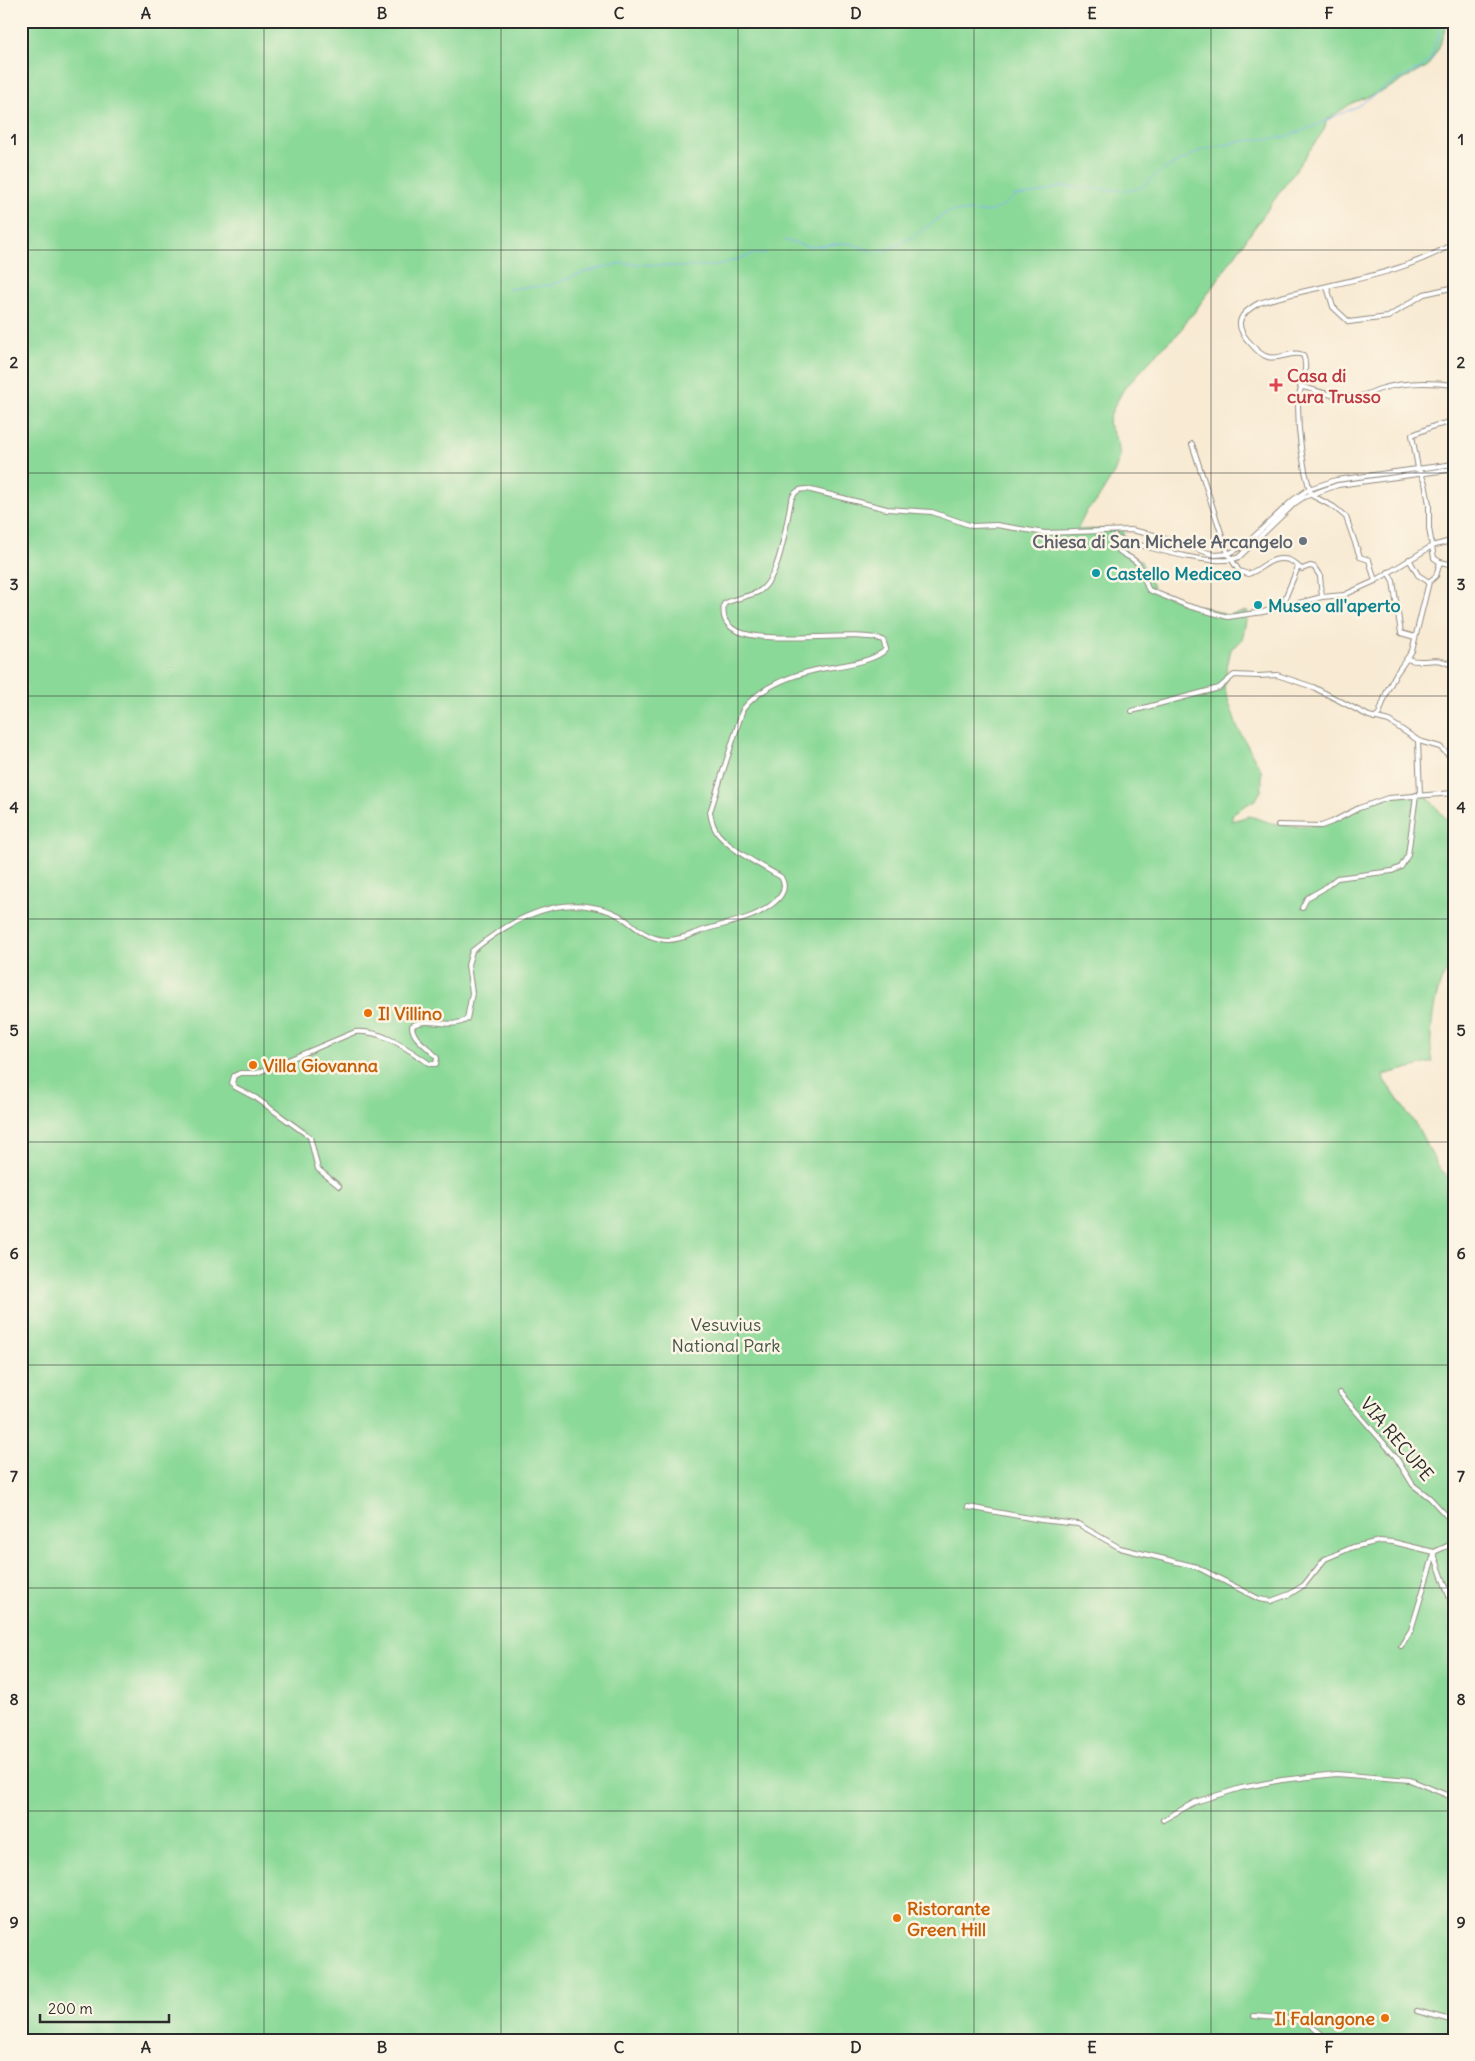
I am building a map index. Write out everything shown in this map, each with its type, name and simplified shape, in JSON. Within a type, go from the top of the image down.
[{"type":"street","points":[[1375,581],[1370,560],[1360,556],[1346,517],[1311,495],[1309,489],[1303,470],[1298,406],[1300,386],[1305,368],[1303,355],[1295,353],[1278,358],[1262,354],[1240,332],[1241,317],[1248,309],[1259,303],[1376,275],[1440,252],[1454,243]]},
{"type":"street","points":[[1327,287],[1333,307],[1349,322],[1388,317],[1424,294],[1451,288],[1454,285]]},
{"type":"street","points":[[1300,386],[1354,397],[1366,395],[1380,389],[1413,384],[1454,385]]},
{"type":"street","points":[[1454,421],[1412,434],[1418,468],[1422,475],[1429,504],[1434,558],[1440,562],[1454,565]]},
{"type":"street","points":[[1192,444],[1228,554],[1239,572],[1243,574],[1253,572],[1269,561],[1276,559],[1293,562],[1302,569],[1310,566],[1317,570],[1320,576],[1322,596]]},
{"type":"street","points":[[339,1186],[318,1169],[310,1138],[256,1098],[235,1087],[232,1083],[234,1076],[240,1073],[256,1073],[355,1032],[368,1031],[390,1038],[430,1064],[436,1064],[437,1058],[412,1033],[412,1026],[420,1021],[453,1024],[462,1023],[467,1019],[472,993],[469,958],[472,951],[500,930],[538,912],[564,906],[604,909],[618,914],[650,936],[666,940],[680,939],[758,914],[772,905],[784,891],[784,883],[781,878],[732,846],[718,833],[710,812],[743,709],[754,696],[776,684],[798,675],[853,663],[879,655],[886,649],[886,644],[883,640],[863,636],[777,638],[750,634],[728,625],[724,618],[724,604],[759,591],[766,584],[780,553],[791,501],[794,494],[800,489],[807,488],[887,508],[932,512],[963,524],[982,527],[996,525],[1046,533],[1117,532],[1131,530],[1209,554],[1228,554],[1245,545],[1293,500],[1309,489],[1336,480],[1454,464]]},
{"type":"street","points":[[1114,538],[1176,553],[1214,560],[1232,560],[1239,557],[1295,503],[1311,495],[1338,485],[1422,475],[1454,469]]},
{"type":"street","points":[[1117,532],[1114,538],[1115,545],[1118,550],[1138,562],[1147,588],[1188,606],[1228,617],[1285,608],[1322,596],[1344,595],[1375,581],[1432,546],[1454,540]]},
{"type":"street","points":[[1409,559],[1418,575],[1429,582]]},
{"type":"street","points":[[1374,718],[1379,714],[1392,683],[1412,651],[1429,582],[1436,576],[1440,562]]},
{"type":"street","points":[[1285,608],[1286,596],[1298,567]]},
{"type":"street","points":[[1388,572],[1393,581],[1401,633],[1415,637]]},
{"type":"street","points":[[1407,659],[1418,662],[1437,659],[1454,667]]},
{"type":"street","points":[[1132,711],[1212,691],[1222,687],[1234,675],[1277,675],[1313,687],[1374,718],[1389,721],[1418,741],[1440,747],[1454,760]]},
{"type":"street","points":[[1302,908],[1307,898],[1323,890],[1336,878],[1392,871],[1401,866],[1408,855],[1418,795],[1418,741]]},
{"type":"street","points":[[1278,825],[1321,826],[1379,801],[1418,795],[1454,793]]},
{"type":"street","name":"VIA RECUPE","points":[[1340,1393],[1395,1456],[1413,1485],[1430,1498],[1454,1524]]},
{"type":"street","points":[[968,1507],[1041,1520],[1078,1524],[1120,1548],[1197,1567],[1259,1598],[1271,1601],[1290,1594],[1304,1585],[1325,1559],[1353,1547],[1380,1541],[1393,1542],[1434,1553],[1454,1543]]},
{"type":"street","points":[[1434,1553],[1454,1610]]},
{"type":"street","points":[[1401,1646],[1411,1630],[1434,1553]]},
{"type":"street","points":[[1163,1820],[1196,1802],[1241,1788],[1282,1780],[1331,1774],[1352,1774],[1410,1780],[1454,1798]]},
{"type":"street","points":[[1417,2011],[1454,2022]]},
{"type":"street","points":[[1253,2016],[1291,2019],[1310,2025],[1329,2040]]},
{"type":"green space","name":"Vesuvius National Park","points":[[21,21],[1448,21],[1439,47],[1428,66],[1385,90],[1352,103],[1327,120],[1324,130],[1193,314],[1187,319],[1180,332],[1163,347],[1123,390],[1108,423],[1118,443],[1120,457],[1114,473],[1096,502],[1087,510],[1077,530],[1124,529],[1122,545],[1127,554],[1140,560],[1155,591],[1193,606],[1207,608],[1226,615],[1248,611],[1242,640],[1231,649],[1226,671],[1227,679],[1224,687],[1237,727],[1261,770],[1262,782],[1261,791],[1256,799],[1233,813],[1231,821],[1250,816],[1271,823],[1292,826],[1325,825],[1353,809],[1380,797],[1423,792],[1454,828],[1454,963],[1443,977],[1436,997],[1431,1032],[1433,1062],[1383,1075],[1384,1080],[1418,1128],[1436,1163],[1454,1185],[1454,2040],[21,2040]]},
{"type":"waterway","points":[[784,240],[809,247],[846,243],[874,252],[887,250],[913,237],[943,215],[953,211],[988,212],[1000,208],[1015,196],[1040,193],[1063,186],[1128,191],[1142,187],[1161,171],[1202,150],[1243,141],[1285,137],[1358,106],[1387,86],[1419,69],[1431,59],[1443,21]]},
{"type":"waterway","points":[[508,289],[551,285],[585,272],[621,263],[685,267],[719,265],[757,253],[766,253]]},
{"type":"place","name":"Casa di cura Trusso","points":[[1276,385]]},
{"type":"place","name":"Chiesa di San Michele Arcangelo","points":[[1303,541]]},
{"type":"place","name":"Castello Mediceo","points":[[1096,573]]},
{"type":"place","name":"Museo all'aperto","points":[[1258,605]]},
{"type":"place","name":"Il Villino","points":[[368,1013]]},
{"type":"place","name":"Villa Giovanna","points":[[253,1065]]},
{"type":"place","name":"Ristorante Green Hill","points":[[897,1918]]},
{"type":"place","name":"Il Falangone","points":[[1385,2018]]}]
